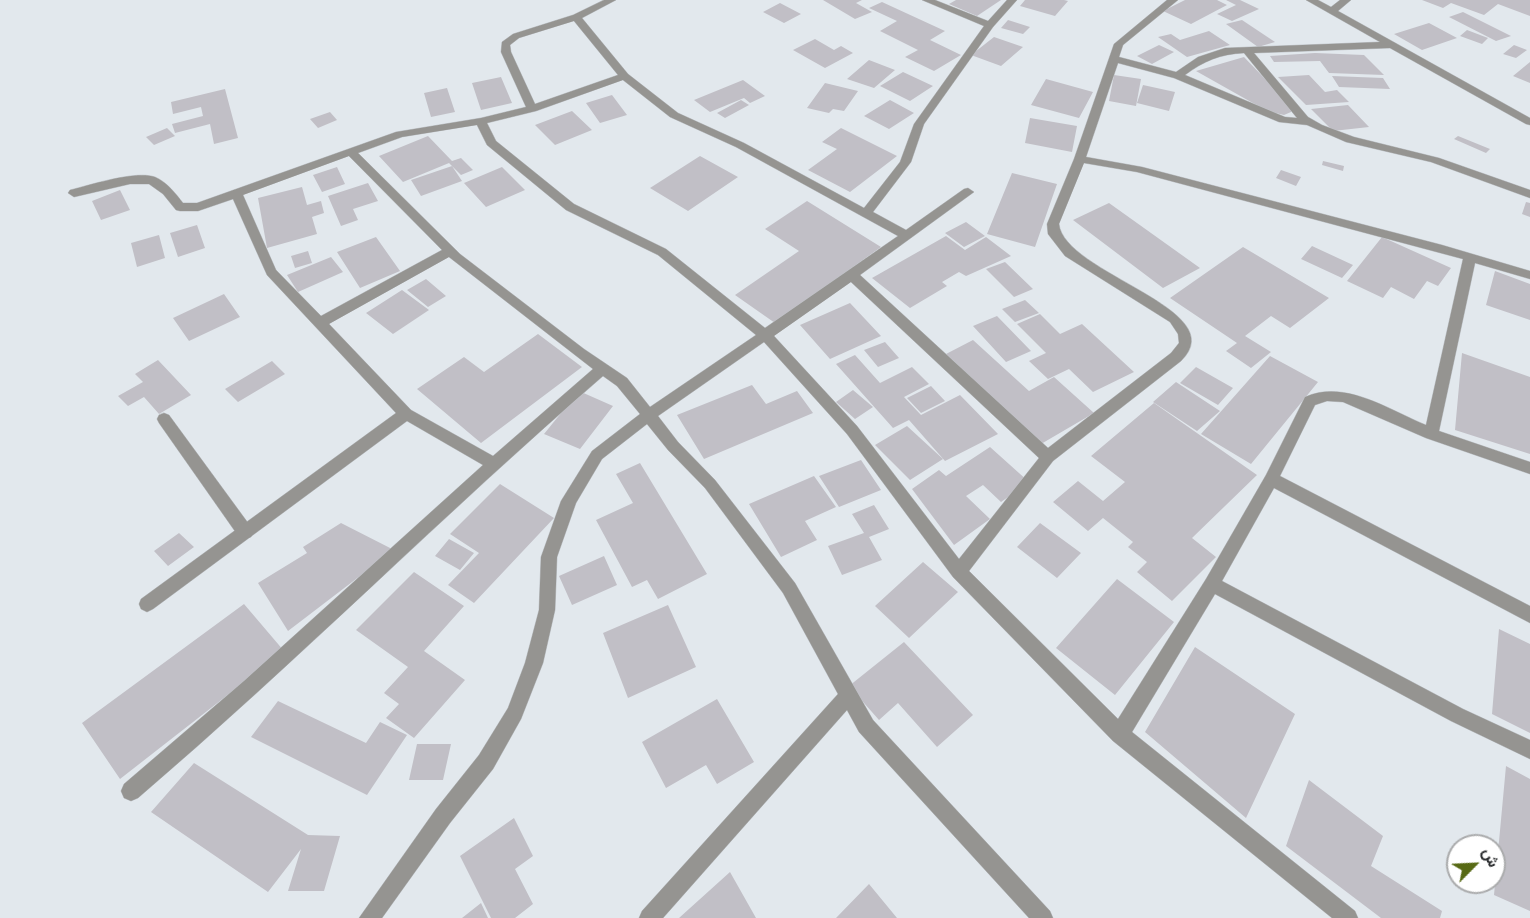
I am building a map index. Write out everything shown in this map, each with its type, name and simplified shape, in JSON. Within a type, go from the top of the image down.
[{"type":"street","points":[[532,109],[506,52],[505,44],[516,36],[576,17],[611,0]]},
{"type":"street","points":[[927,0],[990,25]]},
{"type":"street","points":[[867,213],[904,162],[919,124],[990,25],[1012,0]]},
{"type":"street","points":[[959,572],[1048,458],[1183,352],[1186,344],[1186,335],[1175,319],[1069,253],[1054,234],[1053,224],[1080,159],[1119,44],[1173,0]]},
{"type":"street","points":[[1311,0],[1530,122]]},
{"type":"street","points":[[1332,10],[1346,0]]},
{"type":"street","points":[[576,17],[624,76],[674,115],[740,145],[907,236]]},
{"type":"street","points":[[1178,76],[1201,59],[1225,51],[1392,45]]},
{"type":"street","points":[[1246,50],[1309,122]]},
{"type":"street","points":[[1114,59],[1178,76],[1268,115],[1292,122],[1309,122],[1337,134],[1436,160],[1530,194]]},
{"type":"street","points":[[74,193],[130,180],[153,180],[167,191],[180,207],[198,207],[400,134],[532,109],[624,76]]},
{"type":"street","points":[[481,120],[491,143],[570,207],[662,252],[765,335],[852,430],[959,572],[1120,734],[1348,918]]},
{"type":"street","points":[[350,151],[451,251],[579,354],[622,382],[672,446],[710,484],[789,588],[866,726],[1043,918]]},
{"type":"street","points":[[1080,159],[1138,169],[1530,275]]},
{"type":"street","points":[[369,918],[443,816],[486,762],[515,713],[534,663],[547,610],[549,556],[569,501],[597,455],[649,415],[968,192]]},
{"type":"street","points":[[236,193],[271,272],[406,414],[493,463]]},
{"type":"street","points":[[320,323],[451,251]]},
{"type":"street","points":[[1431,434],[1470,257]]},
{"type":"street","points":[[852,275],[1048,458]]},
{"type":"street","points":[[131,791],[207,729],[493,463],[602,369]]},
{"type":"street","points":[[1120,734],[1212,584],[1271,479],[1311,401],[1319,397],[1344,397],[1431,434],[1530,468]]},
{"type":"street","points":[[147,604],[406,414]]},
{"type":"street","points":[[164,419],[245,532]]},
{"type":"street","points":[[1271,479],[1530,615]]},
{"type":"street","points":[[1212,584],[1457,715],[1530,750]]},
{"type":"street","points":[[649,918],[849,695]]},
{"type":"building","points":[[823,0],[862,0],[856,3],[872,12],[855,19]]},
{"type":"building","points":[[956,0],[1001,0],[977,16],[949,4]]},
{"type":"building","points":[[1025,0],[1068,1],[1055,16],[1020,6]]},
{"type":"building","points":[[1185,0],[1217,0],[1227,5],[1191,24],[1163,11]]},
{"type":"building","points":[[1226,0],[1240,0],[1259,9],[1232,21],[1217,14],[1236,5]]},
{"type":"building","points":[[1422,0],[1530,0],[1530,16],[1498,4],[1484,15],[1451,3],[1443,8]]},
{"type":"building","points":[[882,2],[945,31],[930,40],[961,55],[934,71],[905,57],[918,50],[880,31],[897,21],[869,8]]},
{"type":"building","points":[[780,3],[801,14],[784,23],[763,12]]},
{"type":"building","points":[[1463,12],[1511,36],[1496,41],[1449,17]]},
{"type":"building","points":[[1008,20],[1030,27],[1023,34],[1001,28]]},
{"type":"building","points":[[1242,20],[1275,42],[1258,47],[1226,24]]},
{"type":"building","points":[[1429,23],[1457,38],[1422,50],[1394,34]]},
{"type":"building","points":[[1467,30],[1488,38],[1482,44],[1460,36]]},
{"type":"building","points":[[1209,31],[1230,45],[1187,57],[1158,37],[1171,34],[1180,40]]},
{"type":"building","points":[[994,37],[1023,47],[1001,66],[971,55]]},
{"type":"building","points":[[815,39],[834,50],[841,46],[853,53],[825,68],[793,50]]},
{"type":"building","points":[[1159,45],[1174,52],[1152,64],[1137,56]]},
{"type":"building","points":[[1514,45],[1527,50],[1516,58],[1503,54]]},
{"type":"building","points":[[1315,53],[1364,55],[1384,75],[1329,73],[1320,61],[1274,62],[1270,56]]},
{"type":"building","points":[[1244,57],[1293,108],[1291,112],[1284,115],[1267,111],[1196,71]]},
{"type":"building","points":[[869,60],[895,70],[874,88],[847,79]]},
{"type":"building","points":[[1530,62],[1530,83],[1513,76]]},
{"type":"building","points":[[903,72],[933,86],[910,101],[880,86]]},
{"type":"building","points":[[1114,75],[1141,79],[1136,106],[1109,101]]},
{"type":"building","points":[[1309,75],[1325,92],[1337,90],[1349,102],[1306,105],[1278,77]]},
{"type":"building","points":[[1332,76],[1383,78],[1390,89],[1339,87]]},
{"type":"building","points":[[501,77],[512,103],[481,110],[472,83]]},
{"type":"building","points":[[1046,79],[1093,92],[1079,118],[1031,105]]},
{"type":"building","points":[[743,80],[765,96],[750,103],[744,98],[710,112],[694,100]]},
{"type":"building","points":[[825,83],[858,91],[844,111],[833,109],[829,113],[807,108]]},
{"type":"building","points":[[1143,85],[1175,92],[1169,111],[1137,103]]},
{"type":"building","points":[[447,88],[455,112],[431,117],[424,93]]},
{"type":"building","points":[[225,89],[238,138],[214,144],[210,124],[175,133],[172,124],[203,116],[201,107],[173,114],[171,102]]},
{"type":"building","points":[[612,95],[627,115],[600,123],[586,103]]},
{"type":"building","points":[[741,100],[749,105],[725,118],[717,113]]},
{"type":"building","points":[[890,100],[914,113],[889,129],[864,116]]},
{"type":"building","points":[[1348,105],[1369,127],[1333,131],[1311,109]]},
{"type":"building","points":[[572,111],[592,130],[555,145],[535,125]]},
{"type":"building","points":[[330,112],[337,120],[318,128],[310,119]]},
{"type":"building","points":[[1030,118],[1077,126],[1072,152],[1025,143]]},
{"type":"building","points":[[167,128],[175,136],[154,145],[146,137]]},
{"type":"building","points":[[841,128],[897,156],[850,192],[808,170],[837,149],[822,142]]},
{"type":"building","points":[[428,136],[452,161],[461,158],[473,170],[461,175],[449,163],[403,182],[379,156]]},
{"type":"building","points":[[1458,136],[1490,149],[1486,153],[1454,139]]},
{"type":"building","points":[[700,156],[738,177],[688,211],[650,188]]},
{"type":"building","points":[[1323,161],[1344,166],[1343,171],[1322,165]]},
{"type":"building","points":[[452,166],[462,181],[421,196],[411,180]]},
{"type":"building","points":[[337,167],[345,184],[322,192],[313,175]]},
{"type":"building","points":[[502,167],[525,190],[486,207],[464,183]]},
{"type":"building","points":[[1281,170],[1301,177],[1296,186],[1276,178]]},
{"type":"building","points":[[1012,173],[1057,184],[1035,247],[987,234]]},
{"type":"building","points":[[368,183],[378,201],[353,209],[358,220],[341,226],[328,196]]},
{"type":"building","points":[[302,187],[307,205],[321,201],[324,213],[312,217],[317,234],[267,248],[258,198]]},
{"type":"building","points":[[120,190],[130,210],[101,220],[92,201]]},
{"type":"building","points":[[807,201],[881,247],[775,323],[735,295],[799,251],[765,229]]},
{"type":"building","points":[[1526,202],[1530,203],[1530,217],[1522,214]]},
{"type":"building","points":[[1109,203],[1200,268],[1163,288],[1073,220]]},
{"type":"building","points":[[966,222],[985,236],[964,247],[945,233]]},
{"type":"building","points":[[197,225],[205,248],[178,257],[170,233]]},
{"type":"building","points":[[159,235],[165,258],[137,267],[131,243]]},
{"type":"building","points":[[946,236],[965,250],[986,237],[1011,256],[966,276],[959,272],[942,282],[947,286],[910,308],[872,278]]},
{"type":"building","points":[[376,237],[400,271],[360,288],[337,252]]},
{"type":"building","points":[[1382,237],[1451,268],[1438,286],[1427,281],[1414,299],[1391,287],[1383,298],[1347,281]]},
{"type":"building","points":[[1312,246],[1353,265],[1342,278],[1301,259]]},
{"type":"building","points":[[1243,247],[1329,298],[1290,328],[1271,316],[1245,336],[1271,352],[1251,368],[1226,351],[1237,343],[1170,298]]},
{"type":"building","points":[[308,251],[312,263],[295,268],[291,256]]},
{"type":"building","points":[[331,257],[343,272],[298,292],[287,275]]},
{"type":"building","points":[[1005,262],[1033,289],[1014,297],[986,269]]},
{"type":"building","points":[[1495,271],[1530,284],[1530,320],[1486,305]]},
{"type":"building","points":[[426,279],[446,296],[428,307],[407,290]]},
{"type":"building","points":[[402,290],[429,310],[393,334],[366,313]]},
{"type":"building","points":[[224,294],[240,317],[189,341],[173,318]]},
{"type":"building","points":[[1025,300],[1039,313],[1015,322],[1002,309]]},
{"type":"building","points":[[850,303],[881,336],[830,359],[800,325]]},
{"type":"building","points":[[1040,314],[1060,334],[1082,324],[1134,372],[1093,392],[1069,369],[1048,379],[1029,361],[1046,353],[1017,324]]},
{"type":"building","points":[[997,316],[1031,351],[1006,362],[973,326]]},
{"type":"building","points":[[538,334],[582,367],[481,443],[417,389],[464,357],[484,372]]},
{"type":"building","points":[[973,340],[1029,391],[1054,377],[1094,413],[1041,444],[946,354]]},
{"type":"building","points":[[885,342],[899,358],[878,367],[864,350]]},
{"type":"building","points":[[1462,353],[1530,377],[1530,454],[1455,430]]},
{"type":"building","points":[[855,355],[880,383],[912,367],[929,384],[904,397],[921,415],[960,395],[998,434],[945,461],[909,420],[893,428],[836,364]]},
{"type":"building","points":[[1270,356],[1318,382],[1251,464],[1201,434]]},
{"type":"building","points":[[158,360],[191,395],[159,414],[144,397],[128,406],[118,396],[143,382],[135,374]]},
{"type":"building","points":[[272,361],[285,374],[238,402],[225,389]]},
{"type":"building","points":[[1196,367],[1233,388],[1218,405],[1180,383]]},
{"type":"building","points":[[1176,382],[1220,411],[1197,431],[1153,402]]},
{"type":"building","points":[[752,385],[766,404],[797,391],[813,413],[704,459],[677,415]]},
{"type":"building","points":[[931,386],[945,401],[921,413],[907,398]]},
{"type":"building","points":[[853,390],[873,407],[855,419],[836,402]]},
{"type":"building","points":[[579,391],[613,406],[580,449],[544,434]]},
{"type":"building","points":[[1154,403],[1257,475],[1192,538],[1216,557],[1172,601],[1137,572],[1147,562],[1128,547],[1133,542],[1103,518],[1088,531],[1053,502],[1078,481],[1103,501],[1125,482],[1091,456]]},
{"type":"building","points":[[907,426],[943,459],[910,480],[875,445]]},
{"type":"building","points":[[990,447],[1029,482],[1001,502],[983,485],[966,496],[990,519],[954,545],[912,489],[939,470],[946,476]]},
{"type":"building","points":[[861,460],[881,490],[839,507],[819,476]]},
{"type":"building","points":[[640,463],[707,574],[658,599],[647,580],[632,587],[596,520],[633,503],[616,474]]},
{"type":"building","points":[[814,476],[836,507],[805,521],[817,540],[781,557],[749,504]]},
{"type":"building","points":[[500,484],[554,518],[474,603],[448,585],[479,553],[450,534]]},
{"type":"building","points":[[874,505],[889,529],[869,537],[882,560],[842,575],[828,546],[864,533],[852,514]]},
{"type":"building","points":[[341,523],[394,550],[288,631],[258,583],[307,553],[303,547]]},
{"type":"building","points":[[1040,523],[1081,553],[1057,578],[1017,547]]},
{"type":"building","points":[[179,533],[194,547],[168,566],[154,551]]},
{"type":"building","points":[[449,539],[474,553],[460,570],[435,556]]},
{"type":"building","points":[[604,556],[617,585],[572,605],[559,576]]},
{"type":"building","points":[[923,562],[958,592],[909,638],[875,606]]},
{"type":"building","points":[[414,572],[464,606],[424,651],[465,680],[414,738],[386,718],[399,704],[384,693],[408,667],[356,630]]},
{"type":"building","points":[[1117,579],[1174,622],[1115,695],[1056,648]]},
{"type":"building","points":[[244,604],[284,651],[120,779],[82,723]]},
{"type":"building","points":[[668,605],[696,667],[628,698],[603,633]]},
{"type":"building","points":[[1499,629],[1530,644],[1530,733],[1492,714]]},
{"type":"building","points":[[904,642],[973,715],[937,747],[898,703],[879,720],[849,686]]},
{"type":"building","points":[[1195,647],[1295,714],[1246,818],[1145,732]]},
{"type":"building","points":[[717,699],[754,762],[717,784],[706,765],[666,788],[642,742]]},
{"type":"building","points":[[278,701],[366,743],[380,722],[407,735],[367,795],[251,737]]},
{"type":"building","points":[[417,744],[451,744],[443,780],[409,780]]},
{"type":"building","points":[[194,763],[308,835],[340,836],[324,891],[288,891],[301,849],[268,892],[151,812]]},
{"type":"building","points":[[1506,766],[1530,779],[1530,911],[1494,895],[1506,894],[1506,834],[1500,834]]},
{"type":"building","points":[[1309,780],[1383,836],[1371,866],[1442,911],[1440,918],[1381,918],[1286,846]]},
{"type":"building","points":[[514,818],[533,856],[515,869],[533,904],[515,918],[491,918],[460,856]]},
{"type":"building","points":[[730,872],[756,918],[679,918]]},
{"type":"building","points":[[869,884],[897,918],[836,918]]},
{"type":"building","points":[[481,903],[488,918],[462,918]]}]
